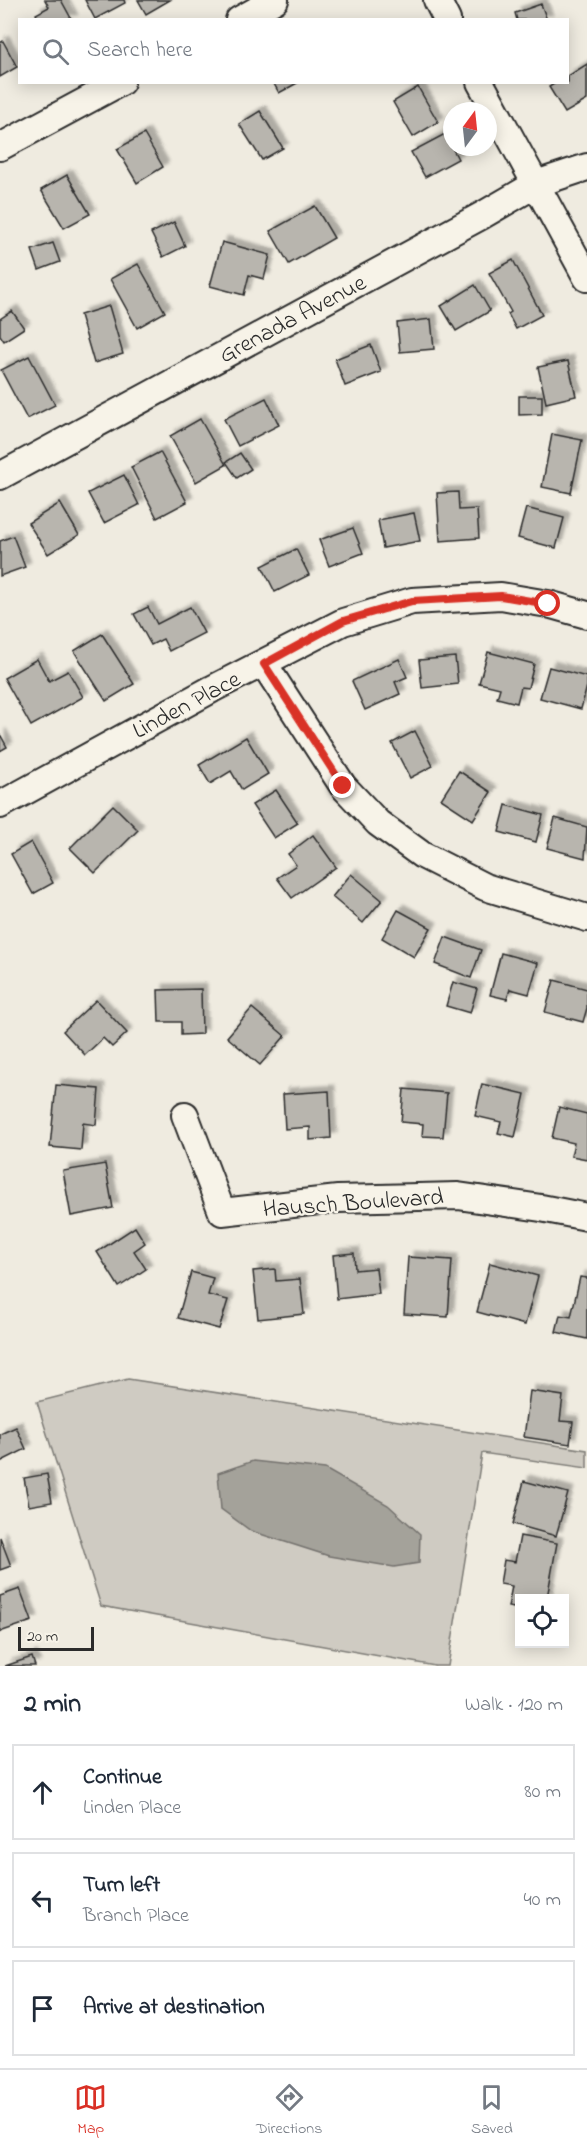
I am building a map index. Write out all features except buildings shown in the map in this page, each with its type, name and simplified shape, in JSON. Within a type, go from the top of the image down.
[{"type":"street","points":[[245,11],[275,0]]},
{"type":"street","points":[[437,0],[446,18]]},
{"type":"street","points":[[0,147],[117,84]]},
{"type":"street","points":[[481,84],[587,278]]},
{"type":"street","name":"Grenada Avenue","points":[[0,476],[536,184],[587,167]]},
{"type":"street","name":"Linden Place","points":[[0,805],[212,689],[343,621],[412,601],[501,596],[548,604],[587,615]]},
{"type":"street","points":[[264,664],[343,786],[378,823],[422,855],[485,887],[587,918]]},
{"type":"street","name":"Hausch Boulevard","points":[[185,1115],[222,1212],[338,1199],[458,1196],[587,1217]]},
{"type":"shaded area","points":[[128,1379],[587,1450],[587,1468],[482,1453],[448,1666],[435,1666],[101,1606],[37,1402]]},
{"type":"shaded area","points":[[253,1461],[325,1469],[388,1505],[420,1534],[419,1563],[394,1567],[329,1556],[251,1531],[221,1509],[218,1473]]},
{"type":"route","points":[[343,786],[264,664],[343,621],[412,601],[501,596],[548,604]]}]
